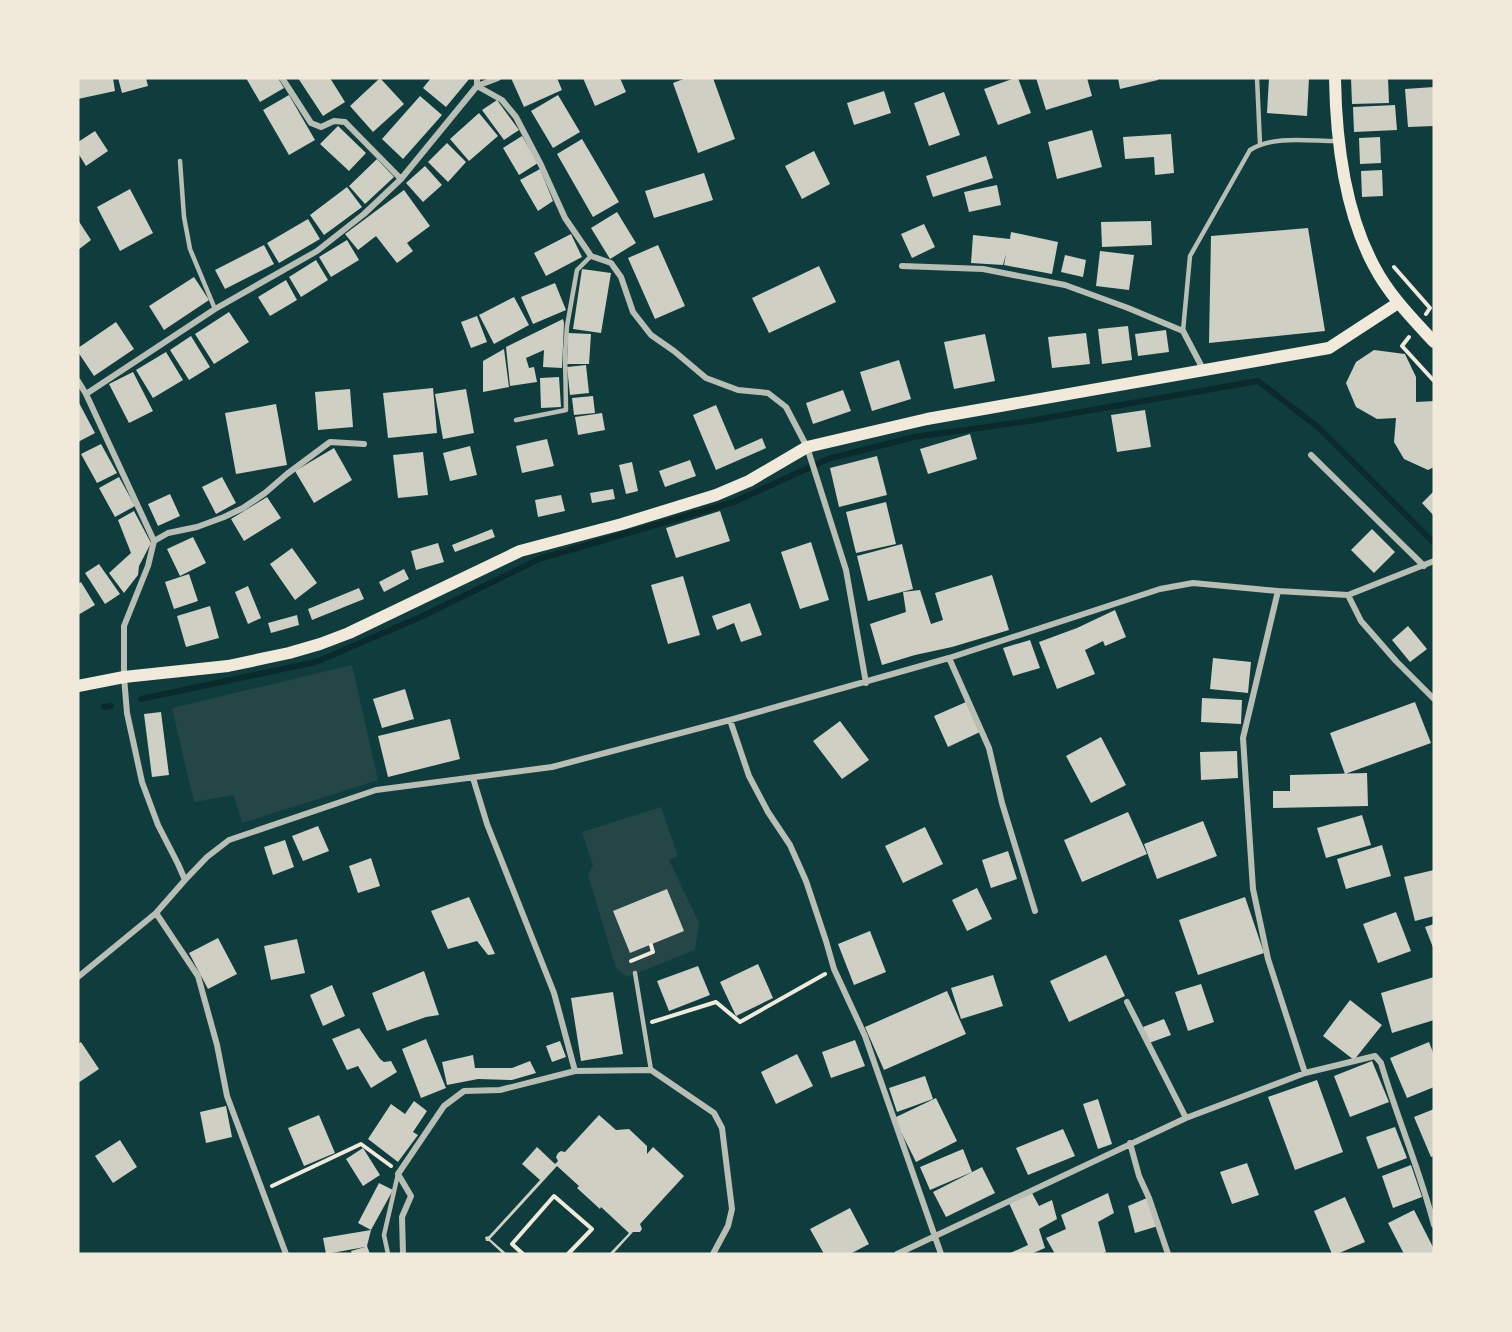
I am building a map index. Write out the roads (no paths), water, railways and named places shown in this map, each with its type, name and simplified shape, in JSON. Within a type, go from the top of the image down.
[{"type":"main road","points":[[1335,78],[1339,142],[1345,184],[1357,226],[1374,266],[1398,303],[1434,342]]},
{"type":"main road","points":[[78,686],[124,676],[228,666],[289,653],[349,633],[520,551],[622,524],[716,495],[809,452],[927,419],[1329,348],[1398,303]]},
{"type":"street","points":[[282,78],[311,123],[321,127],[334,121],[345,122],[401,179]]},
{"type":"street","points":[[477,78],[477,86]]},
{"type":"street","points":[[86,394],[216,309],[317,251],[364,214],[401,179],[477,86],[498,78]]},
{"type":"street","points":[[477,86],[502,100],[516,117],[565,218],[591,256],[610,263],[616,270],[621,277],[633,312],[651,335],[706,378],[738,390],[768,393],[786,407],[809,452],[846,570],[866,683]]},
{"type":"street","points":[[902,266],[983,269],[1065,285],[1183,331],[1203,369]]},
{"type":"street","points":[[78,381],[154,541],[148,566],[124,626],[127,713],[142,782],[158,825],[185,880]]},
{"type":"street","points":[[154,541],[168,533],[197,527],[243,508],[330,442],[364,444]]},
{"type":"street","points":[[1311,455],[1424,566]]},
{"type":"street","points":[[78,977],[156,913],[207,857],[229,840],[376,790],[552,767],[866,683],[1160,589],[1192,584],[1348,595],[1434,561]]},
{"type":"street","points":[[1278,591],[1243,738],[1253,889],[1268,959],[1305,1073]]},
{"type":"street","points":[[1348,595],[1361,621],[1434,699]]},
{"type":"street","points":[[949,658],[989,748],[1002,803],[1035,911]]},
{"type":"street","points":[[730,720],[749,776],[768,812],[790,845],[806,881],[834,969],[865,1036],[941,1254]]},
{"type":"street","points":[[473,778],[487,824],[554,993],[576,1071]]},
{"type":"street","points":[[156,913],[198,976],[217,1045],[227,1096],[286,1254]]},
{"type":"street","points":[[1127,1002],[1186,1118]]},
{"type":"street","points":[[897,1254],[1186,1118],[1305,1073],[1375,1056],[1381,1063],[1434,1224]]},
{"type":"street","points":[[403,1254],[402,1216],[411,1196],[398,1174],[444,1106],[464,1091],[500,1090],[576,1071],[651,1070],[714,1113],[722,1128],[732,1209],[728,1226],[713,1254]]},
{"type":"street","points":[[1130,1143],[1139,1176],[1168,1254]]},
{"type":"lane","points":[[1257,78],[1260,144]]},
{"type":"lane","points":[[1183,331],[1190,256],[1250,150],[1260,144],[1284,141],[1339,142]]},
{"type":"lane","points":[[180,161],[184,217],[190,249],[216,309]]},
{"type":"lane","points":[[516,420],[566,410],[567,326],[577,270],[591,256]]},
{"type":"lane","points":[[635,973],[651,1070]]},
{"type":"lane","points":[[388,1254],[384,1235],[398,1174]]},
{"type":"waterway","points":[[141,699],[316,662],[425,615],[539,559],[734,502],[828,459],[914,437],[1029,421],[1258,381],[1318,427],[1434,543]]},
{"type":"waterway","points":[[104,707],[111,706]]}]
